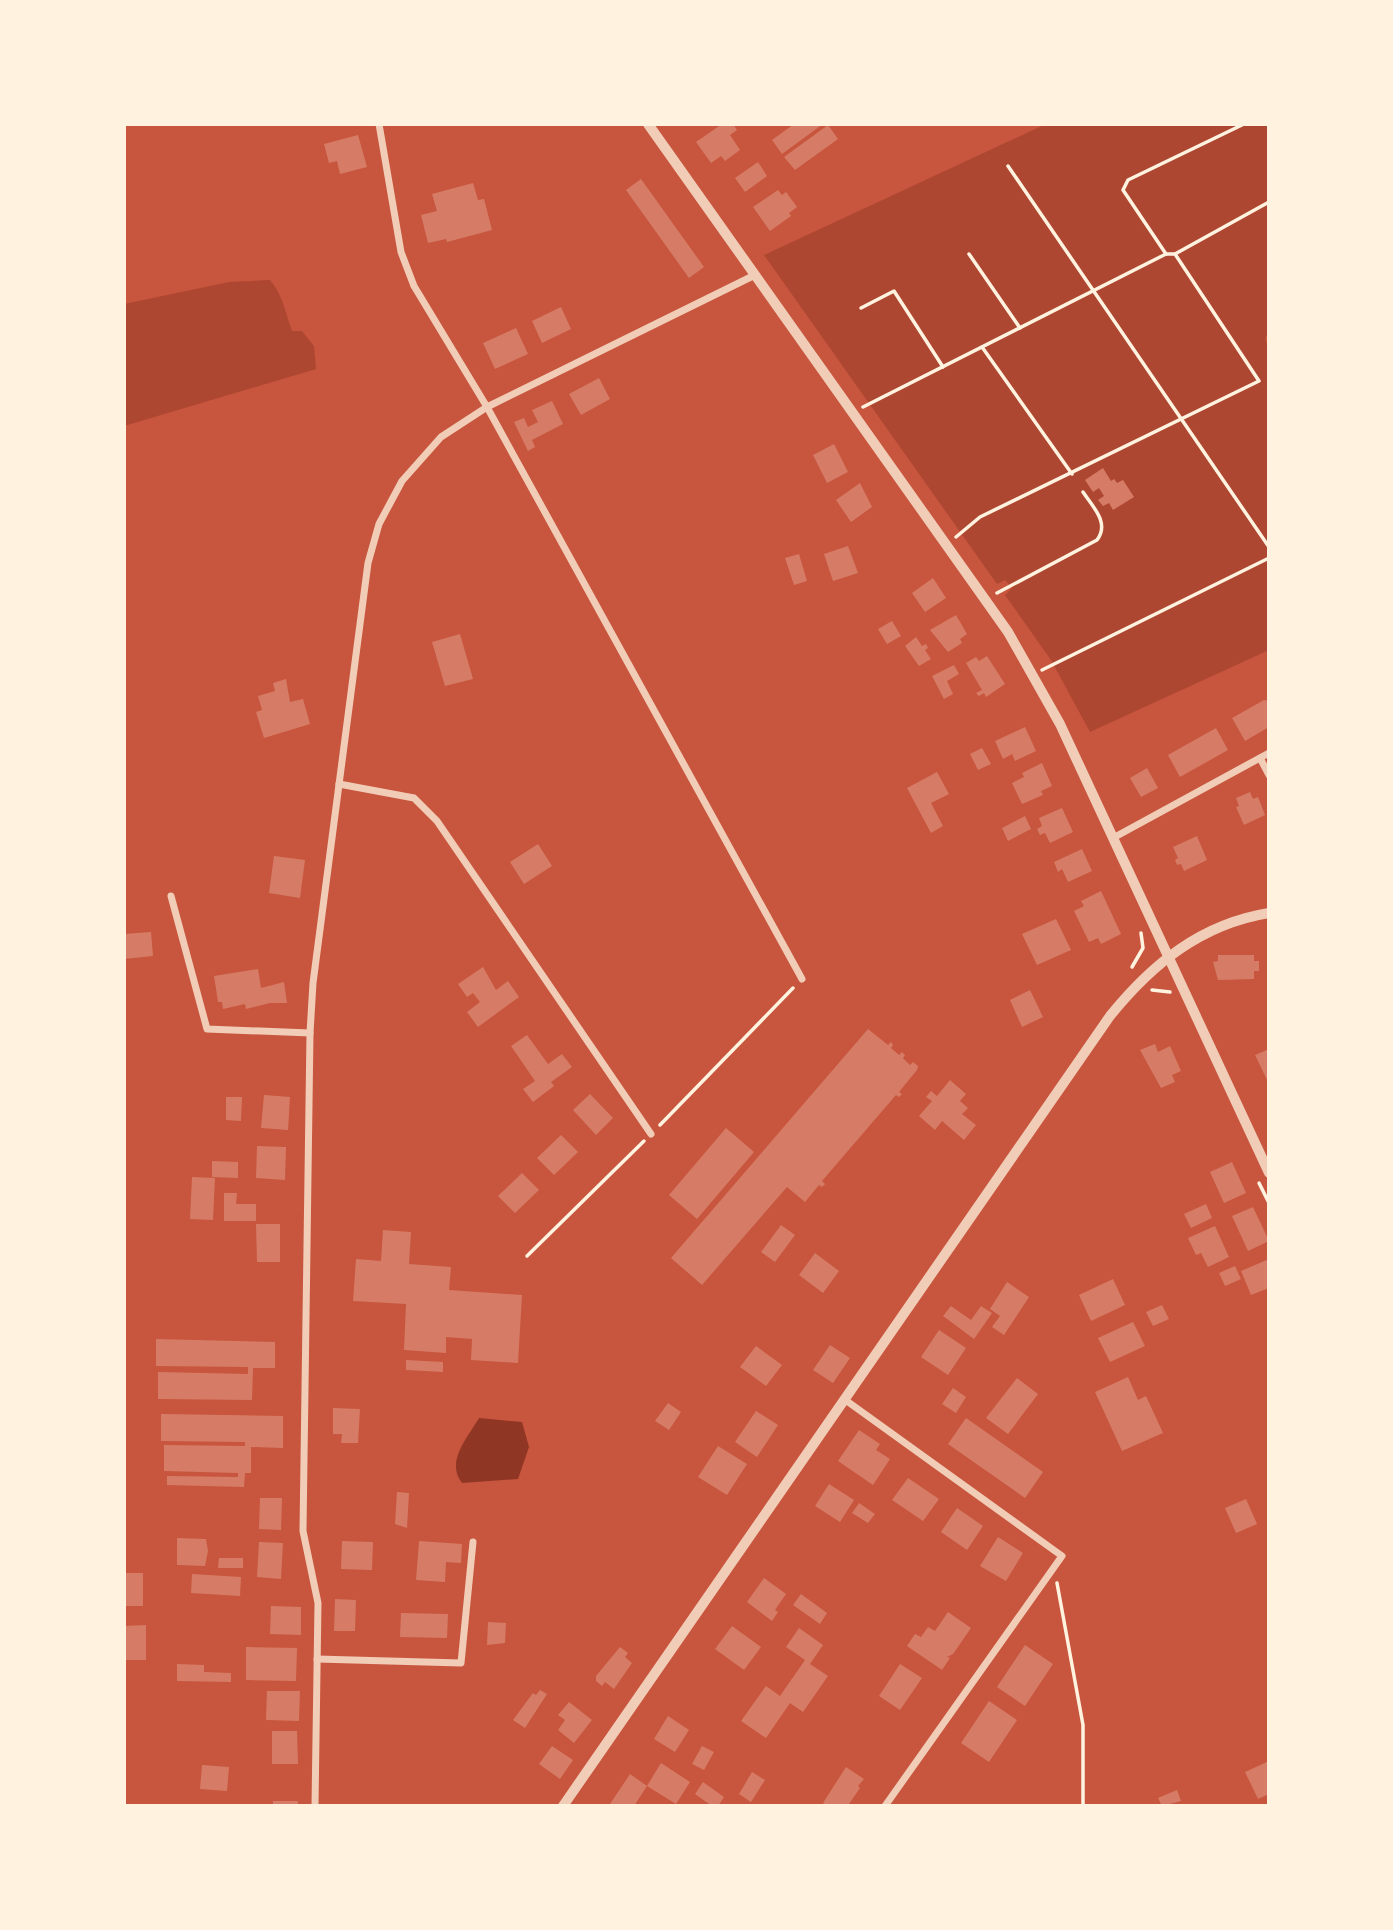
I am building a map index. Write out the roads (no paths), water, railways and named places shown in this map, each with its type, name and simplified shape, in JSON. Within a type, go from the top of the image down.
[{"type":"street","points":[[379,124],[401,252],[414,286],[487,407],[802,979]]},
{"type":"street","points":[[648,124],[1008,632],[1048,699],[1269,1174]]},
{"type":"street","points":[[314,1806],[318,1603],[303,1531],[310,1033],[363,592],[379,524],[402,481],[420,457],[442,437],[487,407],[755,275]]},
{"type":"street","points":[[1113,838],[1269,753]]},
{"type":"street","points":[[1260,758],[1269,775]]},
{"type":"street","points":[[339,785],[414,798],[437,821],[651,1134]]},
{"type":"street","points":[[171,896],[208,1029],[310,1033]]},
{"type":"street","points":[[563,1806],[1110,1016],[1142,979],[1168,956],[1220,926],[1269,913]]},
{"type":"street","points":[[844,1399],[1062,1556],[884,1806]]},
{"type":"street","points":[[317,1659],[461,1663],[473,1542]]}]
